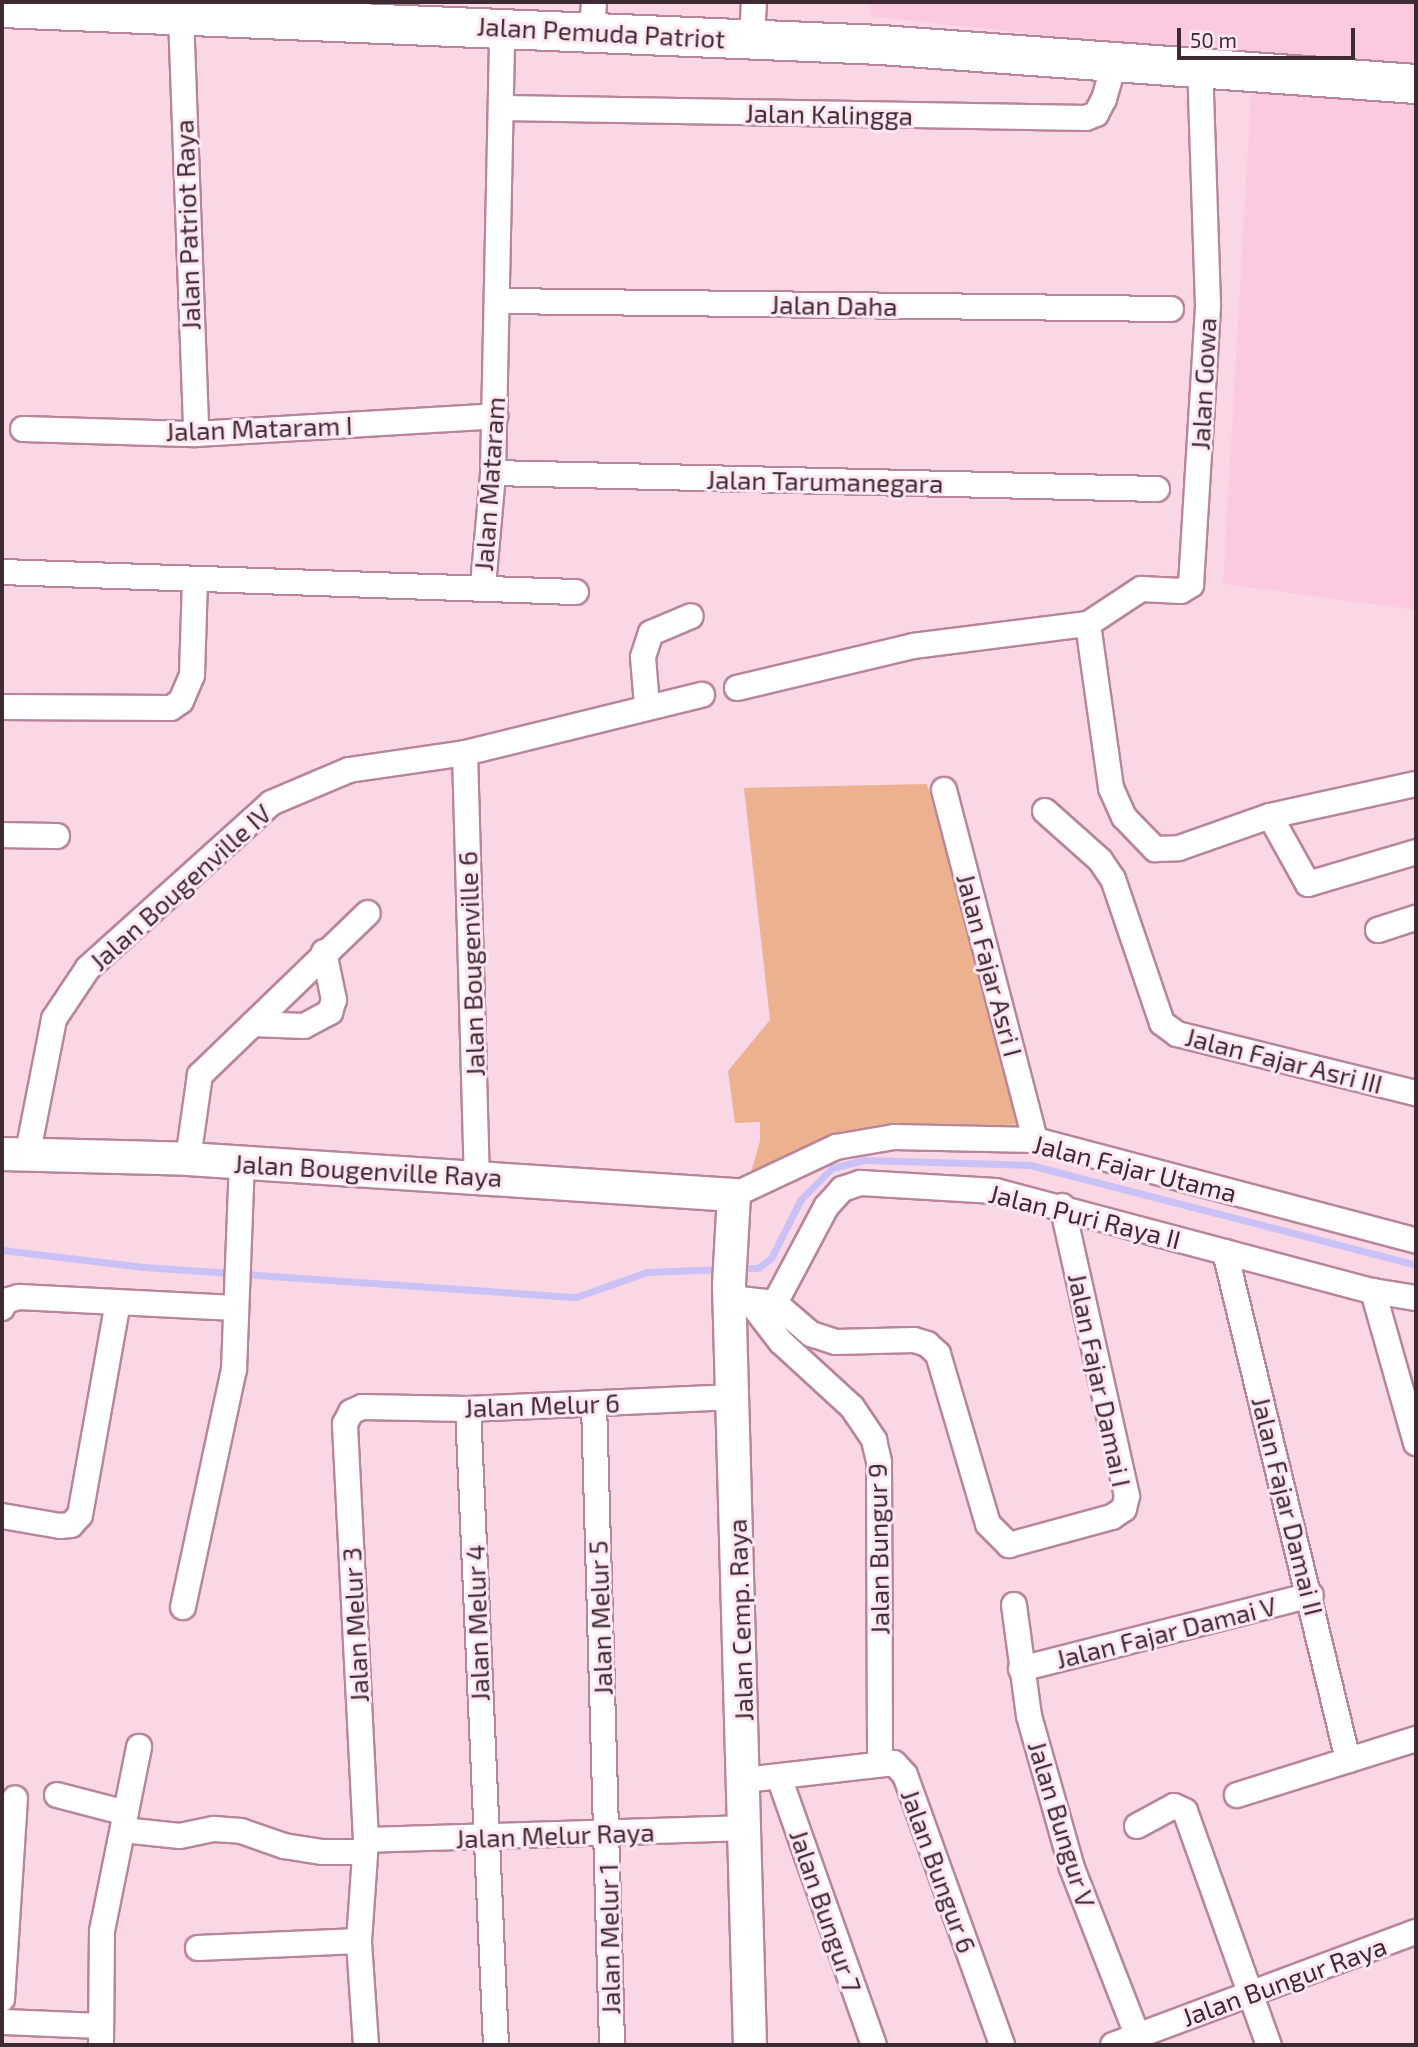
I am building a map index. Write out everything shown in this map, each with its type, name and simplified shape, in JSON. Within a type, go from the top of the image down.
[{"type":"main road","name":"Jalan Pemuda Patriot","points":[[2,8],[92,6],[181,16],[258,10],[426,13],[502,27],[593,16],[753,20],[1115,61],[1416,84]]},
{"type":"street","name":"Jalan Patriot Raya","points":[[181,16],[196,434]]},
{"type":"street","name":"Jalan Mataram","points":[[2,572],[195,580],[482,586],[493,473],[503,108],[502,27]]},
{"type":"street","name":"Jalan Kalingga","points":[[503,108],[1086,118],[1096,114],[1104,99],[1115,61]]},
{"type":"street","name":"Jalan Gowa","points":[[1088,624],[1141,589],[1181,591],[1193,580],[1208,305],[1200,66]]},
{"type":"street","name":"Jalan Daha","points":[[497,301],[1171,309]]},
{"type":"street","name":"Jalan Mataram I","points":[[23,429],[196,434],[495,416]]},
{"type":"street","name":"Jalan Tarumanegara","points":[[493,473],[1157,489]]},
{"type":"street","points":[[2,707],[171,708],[185,695],[192,675],[195,580]]},
{"type":"street","points":[[482,586],[576,592]]},
{"type":"street","points":[[647,705],[643,657],[651,633],[691,616]]},
{"type":"street","points":[[737,688],[913,646],[1088,624],[1111,788],[1137,834],[1155,849],[1166,851],[1270,816],[1416,784]]},
{"type":"street","name":"Jalan Bougenville IV","points":[[15,1156],[54,1019],[88,968],[271,803],[307,785],[349,770],[465,753],[647,705],[702,695]]},
{"type":"street","name":"Jalan Bougenville 6","points":[[465,753],[477,1175]]},
{"type":"street","name":"Jalan Fajar Asri I","points":[[944,790],[1035,1140]]},
{"type":"street","name":"Jalan Fajar Asri III","points":[[1045,811],[1100,860],[1120,894],[1154,1009],[1169,1028],[1416,1093]]},
{"type":"street","points":[[1270,816],[1308,884],[1416,852]]},
{"type":"street","points":[[2,835],[57,836]]},
{"type":"street","points":[[188,1159],[200,1075],[324,952],[368,913]]},
{"type":"street","points":[[1378,930],[1416,918]]},
{"type":"street","points":[[253,1024],[304,1026],[330,1012],[334,1000],[324,952]]},
{"type":"street","name":"Jalan Fajar Utama","points":[[734,1195],[836,1147],[894,1137],[1035,1140],[1416,1241]]},
{"type":"street","name":"Jalan Bougenville Raya","points":[[15,1156],[188,1159],[477,1175],[734,1195]]},
{"type":"street","points":[[183,1606],[234,1369],[242,1162]]},
{"type":"street","name":"Jalan Puri Raya II","points":[[775,1303],[826,1207],[842,1189],[860,1183],[996,1191],[1062,1206],[1373,1291],[1416,1298]]},
{"type":"street","name":"Jalan Cemp. Raya","points":[[734,1195],[729,1248],[737,1295],[734,1397],[750,2045]]},
{"type":"street","name":"Jalan Fajar Damai I","points":[[775,1303],[811,1334],[836,1342],[914,1340],[927,1344],[938,1354],[988,1524],[1009,1545],[1112,1517],[1124,1509],[1126,1496],[1062,1206]]},
{"type":"street","name":"Jalan Fajar Damai II","points":[[1225,1252],[1311,1595],[1348,1760]]},
{"type":"street","points":[[1373,1291],[1416,1443]]},
{"type":"street","points":[[737,1295],[775,1303]]},
{"type":"street","name":"Jalan Bungur 9","points":[[737,1295],[781,1342],[852,1407],[874,1440],[879,1462],[880,1761]]},
{"type":"street","points":[[2,1308],[5,1301],[19,1297],[118,1302],[235,1298]]},
{"type":"street","points":[[2,1516],[60,1526],[71,1525],[80,1515],[118,1302]]},
{"type":"street","name":"Jalan Melur 6","points":[[351,1412],[362,1408],[468,1409],[734,1397]]},
{"type":"street","name":"Jalan Melur 5","points":[[594,1403],[606,1833]]},
{"type":"street","name":"Jalan Melur 4","points":[[468,1409],[496,2045]]},
{"type":"street","name":"Jalan Melur 3","points":[[351,1412],[345,1424],[365,1846],[359,1941],[366,2045]]},
{"type":"street","name":"Jalan Fajar Damai V","points":[[1021,1669],[1311,1595]]},
{"type":"street","name":"Jalan Bungur V","points":[[1014,1605],[1029,1716],[1072,1868],[1140,2040]]},
{"type":"street","points":[[1237,1795],[1416,1739]]},
{"type":"street","points":[[2,2022],[100,2036],[102,1931],[139,1746]]},
{"type":"street","name":"Jalan Bungur 6","points":[[745,1780],[880,1761],[894,1763],[905,1775],[1002,2045]]},
{"type":"street","name":"Jalan Bungur 7","points":[[779,1777],[874,2045]]},
{"type":"street","name":"Jalan Melur Raya","points":[[57,1795],[124,1822],[180,1836],[214,1829],[241,1831],[297,1848],[744,1828]]},
{"type":"street","points":[[2,1998],[15,1798]]},
{"type":"street","points":[[1137,1826],[1174,1806],[1185,1811],[1269,2045]]},
{"type":"street","name":"Jalan Melur 1","points":[[606,1833],[612,2045]]},
{"type":"street","name":"Jalan Bungur Raya","points":[[1113,2045],[1140,2040],[1416,1932]]},
{"type":"street","points":[[198,1948],[359,1941]]},
{"type":"shaded area","points":[[871,2],[1416,2],[1416,610],[1223,584],[1253,59],[870,16]]},
{"type":"shaded area","points":[[927,784],[1022,1124],[847,1132],[750,1176],[760,1141],[760,1122],[735,1123],[728,1071],[770,1020],[744,788]]},
{"type":"waterway","points":[[738,1268],[758,1268],[771,1258],[801,1199],[832,1168],[864,1160],[1030,1165],[1416,1265]]},
{"type":"waterway","points":[[2,1250],[144,1267],[576,1297],[647,1272],[723,1269]]}]
